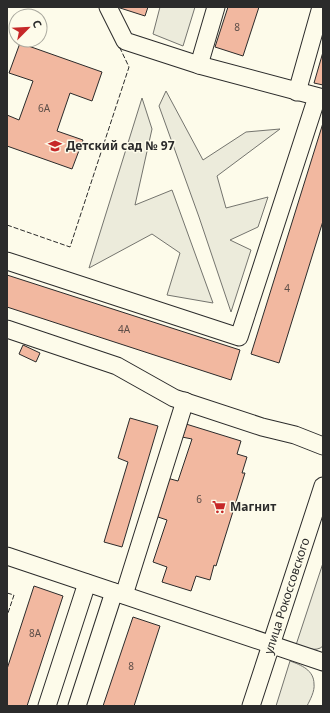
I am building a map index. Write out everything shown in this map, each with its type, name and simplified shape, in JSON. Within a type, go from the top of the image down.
[{"type":"street","points":[[7,262],[239,337],[320,98],[199,65],[125,41],[108,7]]},
{"type":"street","points":[[199,65],[216,7]]},
{"type":"street","points":[[297,92],[321,7]]},
{"type":"street","points":[[7,329],[117,366],[174,398],[262,427],[295,435],[323,446]]},
{"type":"street","points":[[77,706],[119,593],[184,401]]},
{"type":"street","name":"улица Рокоссовского","points":[[251,706],[323,486]]},
{"type":"street","points":[[7,556],[323,662]]},
{"type":"street","points":[[47,706],[87,583]]},
{"type":"shaded area","points":[[160,7],[195,7],[183,46],[153,34]]},
{"type":"shaded area","points":[[166,91],[203,160],[246,132],[280,129],[217,176],[226,208],[268,197],[258,227],[230,240],[251,250],[231,312],[159,106]]},
{"type":"shaded area","points":[[142,98],[152,129],[135,205],[172,190],[213,303],[167,295],[180,253],[152,234],[89,268]]},
{"type":"shaded area","points":[[323,563],[323,646],[317,649],[310,649],[296,645]]},
{"type":"shaded area","points":[[290,661],[306,669],[312,675],[314,690],[307,706],[276,706]]},
{"type":"building","points":[[117,7],[148,7],[145,16]]},
{"type":"building","points":[[228,7],[259,7],[243,56],[215,47]]},
{"type":"building","points":[[18,48],[34,48],[102,72],[92,101],[70,93],[57,131],[83,140],[72,169],[7,146],[7,115],[19,120],[33,81],[9,73]]},
{"type":"building","points":[[323,52],[323,85],[314,83]]},
{"type":"building","points":[[323,123],[323,221],[279,363],[251,354]]},
{"type":"building","points":[[7,275],[240,350],[231,380],[7,307]]},
{"type":"building","points":[[23,345],[40,353],[36,362],[19,354]]},
{"type":"building","points":[[130,418],[158,426],[122,547],[104,542],[128,462],[118,458]]},
{"type":"building","points":[[186,424],[241,441],[237,454],[247,457],[242,473],[245,473],[216,566],[214,565],[210,580],[196,576],[191,591],[162,582],[167,567],[153,562],[167,520],[155,516],[167,478],[178,481],[192,439],[182,437]]},
{"type":"building","points":[[34,586],[63,596],[27,706],[7,706],[7,669]]},
{"type":"building","points":[[133,617],[160,626],[134,706],[103,706]]},
{"type":"fence","points":[[7,225],[70,247],[129,67],[119,46]]},
{"type":"fence","points":[[7,593],[14,595],[7,616]]},
{"type":"place","name":"Детский сад № 97","points":[[55,146]]},
{"type":"place","name":"Магнит","points":[[219,507]]}]
